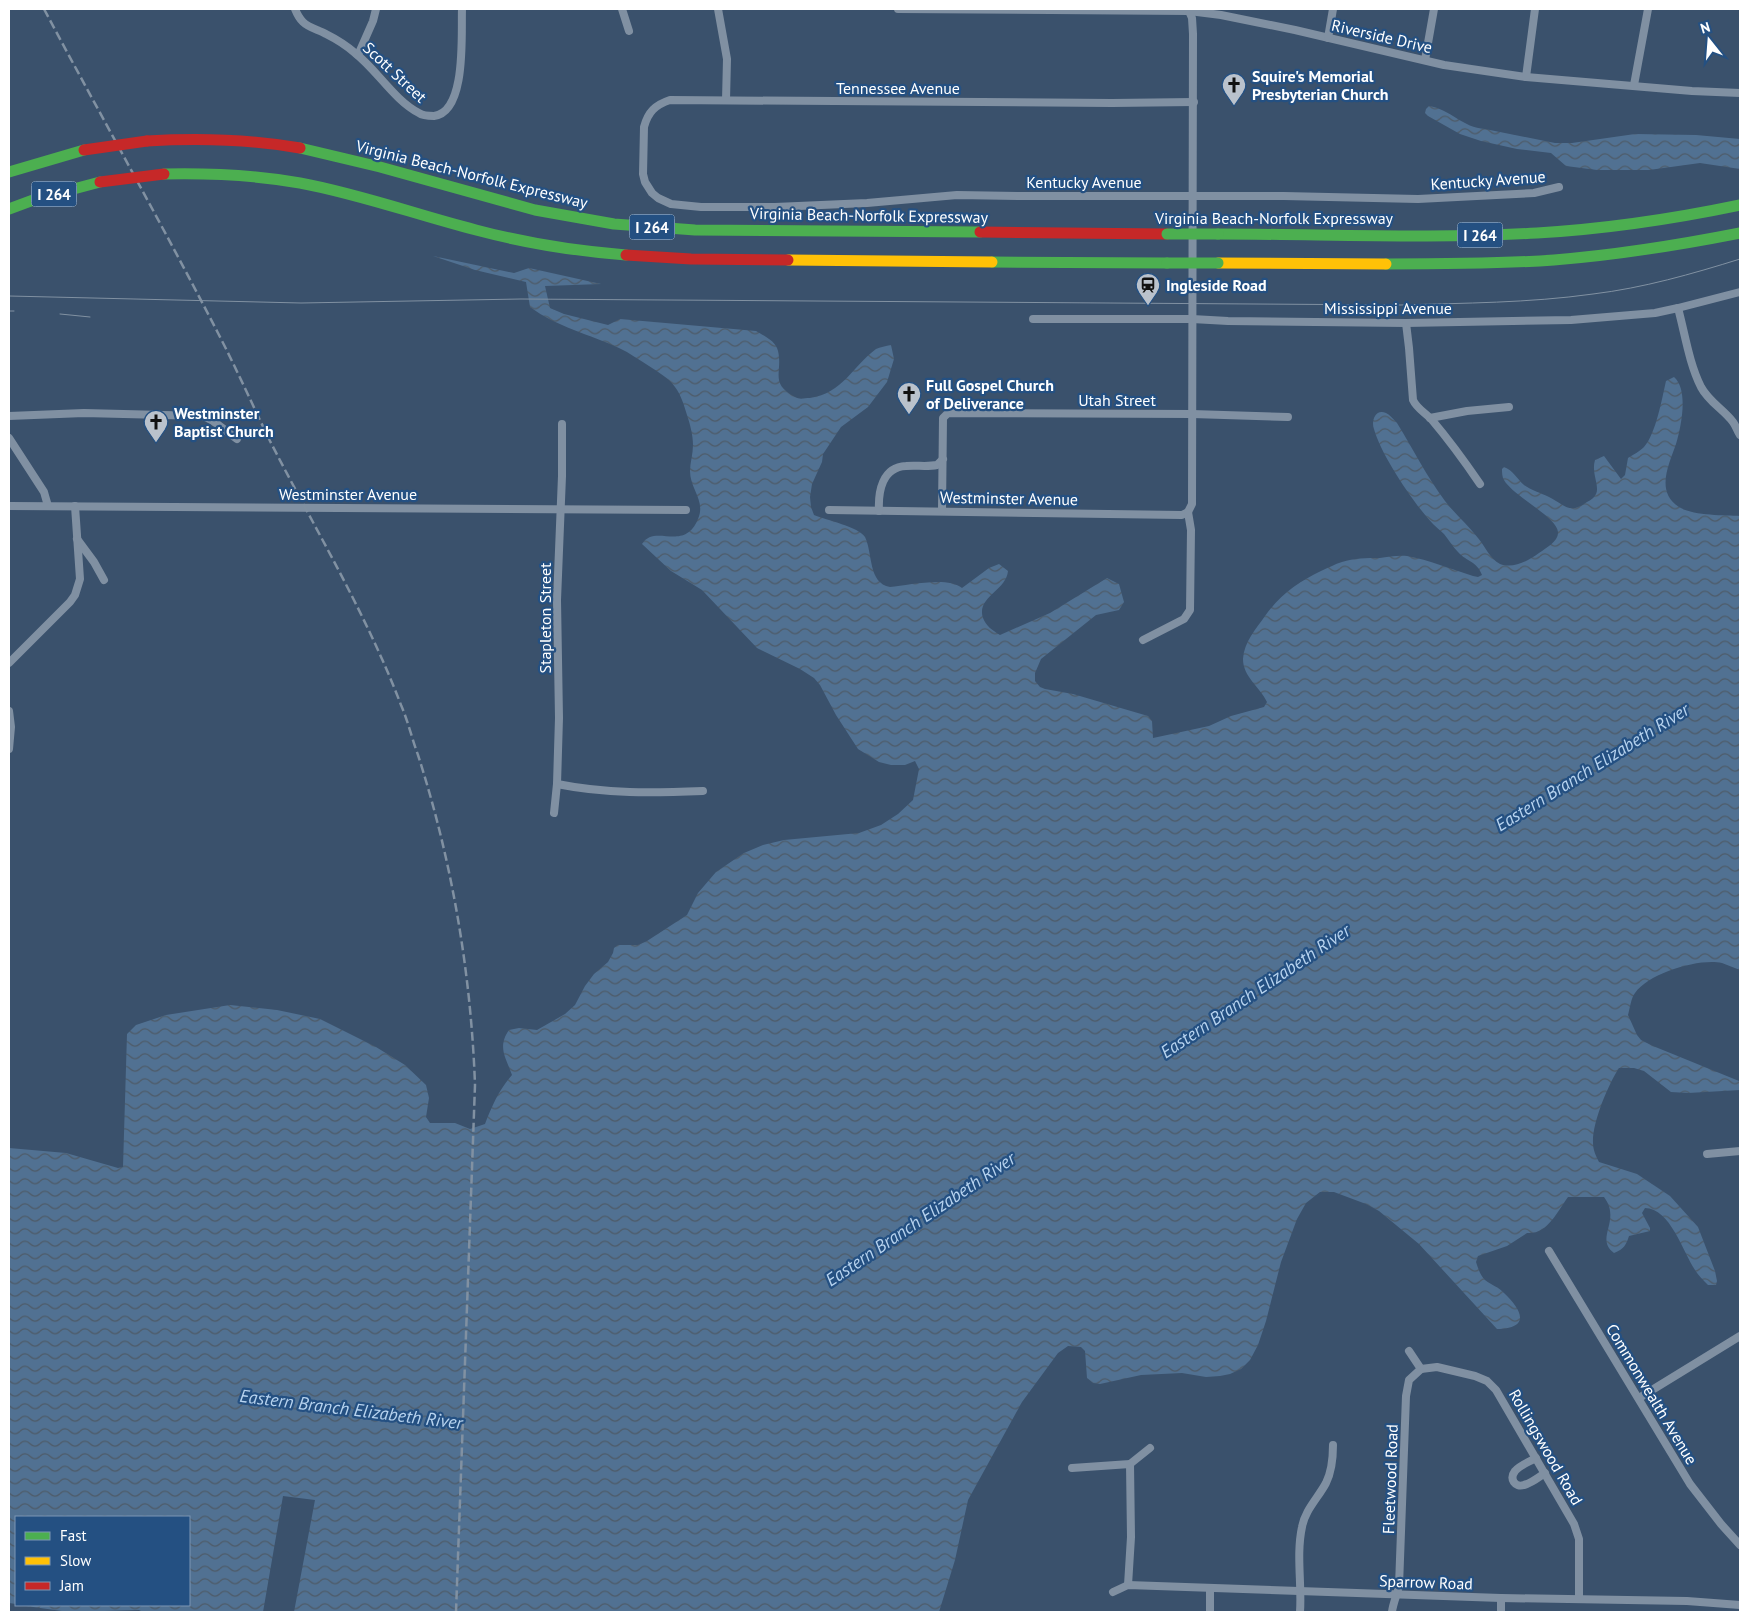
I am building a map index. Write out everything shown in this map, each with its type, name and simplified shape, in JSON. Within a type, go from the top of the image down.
[{"type":"highway","name":"Virginia Beach-Norfolk Expressway","points":[[9,172],[84,150],[147,141],[229,139],[303,148],[520,206],[588,220],[643,227],[741,230],[1448,236],[1539,233],[1655,221],[1740,204]]},
{"type":"highway","name":"I 264","points":[[9,208],[55,193],[100,182],[164,174],[220,173],[300,183],[367,199],[502,237],[544,245],[618,255],[692,259],[1167,263],[1482,263],[1551,260],[1652,249],[1740,233]]},
{"type":"street","name":"Scott Street","points":[[295,9],[298,16],[308,26],[343,44],[358,55],[405,103],[425,116],[438,115],[452,104],[458,82],[462,9]]},
{"type":"street","points":[[358,55],[373,21],[376,9]]},
{"type":"street","points":[[622,9],[629,31]]},
{"type":"street","points":[[718,9],[727,60],[726,100]]},
{"type":"street","name":"Riverside Drive","points":[[898,9],[1190,9],[1444,65],[1526,77],[1740,93]]},
{"type":"street","points":[[1143,640],[1184,619],[1190,610],[1191,530],[1188,512],[1192,504],[1194,34],[1190,9]]},
{"type":"street","points":[[1328,38],[1334,9]]},
{"type":"street","points":[[1425,60],[1434,9]]},
{"type":"street","points":[[1526,77],[1535,9]]},
{"type":"street","points":[[1634,85],[1648,9]]},
{"type":"street","name":"Tennessee Avenue","points":[[644,156],[646,120],[655,107],[670,100],[1194,102]]},
{"type":"street","name":"Kentucky Avenue","points":[[644,156],[643,174],[645,182],[652,193],[664,202],[691,206],[776,208],[982,194],[1020,196],[1418,199],[1534,193],[1559,187]]},
{"type":"street","name":"Mississippi Avenue","points":[[1033,319],[1192,319],[1406,323],[1571,320],[1654,313],[1740,292]]},
{"type":"street","points":[[1678,308],[1692,365],[1702,388],[1710,401],[1737,423],[1740,435]]},
{"type":"street","points":[[1406,323],[1413,400],[1417,407],[1430,418],[1457,451],[1480,484]]},
{"type":"street","points":[[1430,418],[1467,411],[1509,407]]},
{"type":"street","points":[[9,416],[84,413],[203,416],[237,439]]},
{"type":"street","name":"Utah Street","points":[[943,459],[943,418],[948,414],[1192,414],[1288,418]]},
{"type":"street","name":"Stapleton Street","points":[[554,813],[559,718],[557,600],[562,424]]},
{"type":"street","points":[[9,438],[44,492],[48,506]]},
{"type":"street","points":[[878,511],[878,500],[882,484],[891,471],[904,466],[937,465],[943,459]]},
{"type":"street","points":[[942,511],[943,459]]},
{"type":"street","name":"Westminster Avenue","points":[[9,506],[686,510]]},
{"type":"street","points":[[9,662],[75,595],[80,579],[75,506]]},
{"type":"street","name":"Westminster Avenue","points":[[828,510],[1182,515],[1188,512]]},
{"type":"street","points":[[78,539],[104,580]]},
{"type":"street","points":[[9,711],[11,727],[9,749]]},
{"type":"street","points":[[557,784],[615,792],[703,791]]},
{"type":"street","points":[[1707,1154],[1740,1151]]},
{"type":"street","name":"Commonwealth Avenue","points":[[1550,1251],[1690,1484],[1740,1545]]},
{"type":"street","points":[[1639,1398],[1740,1338]]},
{"type":"street","points":[[1409,1351],[1421,1369]]},
{"type":"street","name":"Rollingswood Road","points":[[1421,1369],[1436,1367],[1475,1376],[1486,1381],[1496,1390],[1565,1506],[1580,1539],[1579,1599]]},
{"type":"street","name":"Fleetwood Road","points":[[1392,1612],[1394,1600],[1400,1586],[1406,1396],[1409,1380],[1421,1369]]},
{"type":"street","points":[[1300,1612],[1302,1591],[1300,1545],[1302,1526],[1308,1511],[1326,1482],[1333,1460],[1333,1445]]},
{"type":"street","points":[[1072,1468],[1130,1464],[1150,1448]]},
{"type":"street","points":[[1536,1458],[1516,1470],[1512,1478],[1513,1482],[1518,1486],[1523,1486],[1545,1473]]},
{"type":"street","points":[[1128,1585],[1131,1537],[1130,1464]]},
{"type":"street","name":"Sparrow Road","points":[[1113,1592],[1128,1585],[1501,1598],[1688,1601],[1740,1605]]},
{"type":"street","points":[[1210,1589],[1210,1612]]},
{"type":"street","points":[[1501,1598],[1501,1612]]},
{"type":"water","points":[[1429,106],[1444,111],[1477,128],[1555,143],[1572,143],[1635,134],[1696,135],[1740,139],[1740,169],[1700,163],[1649,170],[1597,170],[1566,166],[1551,153],[1517,149],[1460,134],[1428,116],[1425,113]]},
{"type":"water","name":"Eastern Branch Elizabeth River","points":[[433,256],[514,273],[529,268],[601,284],[545,286],[550,308],[564,314],[608,325],[620,319],[756,331],[769,339],[777,347],[779,377],[782,387],[799,398],[810,398],[831,391],[876,349],[891,345],[894,359],[887,382],[868,407],[841,427],[823,454],[822,462],[812,484],[810,497],[814,515],[862,533],[865,537],[872,567],[878,580],[890,587],[917,583],[948,582],[962,588],[989,568],[999,564],[1008,571],[1006,578],[987,599],[982,611],[986,623],[1000,635],[1050,613],[1107,578],[1119,584],[1124,602],[1119,610],[1096,615],[1041,659],[1035,673],[1035,681],[1040,687],[1045,689],[1073,694],[1148,716],[1152,721],[1153,738],[1209,726],[1231,716],[1264,707],[1267,702],[1249,677],[1244,665],[1244,653],[1248,641],[1277,601],[1297,584],[1321,571],[1339,563],[1361,558],[1407,556],[1473,576],[1478,577],[1482,575],[1475,564],[1461,555],[1425,515],[1399,479],[1378,440],[1373,426],[1375,416],[1379,412],[1386,413],[1397,423],[1438,492],[1474,533],[1493,559],[1500,564],[1510,566],[1525,561],[1545,549],[1554,541],[1558,532],[1556,526],[1543,513],[1509,486],[1503,479],[1502,469],[1504,467],[1507,468],[1524,485],[1567,507],[1576,508],[1581,506],[1592,499],[1597,491],[1594,470],[1595,460],[1604,456],[1621,479],[1625,475],[1628,458],[1642,448],[1652,434],[1666,381],[1674,377],[1679,383],[1683,399],[1682,419],[1666,477],[1667,494],[1672,501],[1685,510],[1740,516],[1740,970],[1722,963],[1712,962],[1688,965],[1663,973],[1651,979],[1635,993],[1628,1015],[1641,1040],[1739,1081],[1740,1090],[1671,1092],[1644,1071],[1634,1068],[1619,1068],[1602,1104],[1595,1125],[1593,1143],[1599,1162],[1637,1174],[1670,1196],[1698,1227],[1715,1271],[1716,1285],[1708,1285],[1699,1276],[1669,1223],[1654,1210],[1645,1208],[1642,1213],[1650,1231],[1629,1236],[1624,1246],[1614,1253],[1607,1241],[1610,1214],[1609,1206],[1604,1197],[1568,1197],[1551,1221],[1540,1230],[1534,1233],[1527,1233],[1507,1246],[1478,1256],[1476,1262],[1483,1278],[1502,1291],[1519,1312],[1519,1322],[1508,1328],[1497,1329],[1419,1244],[1379,1211],[1334,1192],[1320,1192],[1306,1203],[1297,1219],[1281,1262],[1258,1345],[1250,1360],[1241,1369],[1220,1376],[1206,1377],[1182,1373],[1141,1375],[1100,1384],[1093,1383],[1087,1378],[1085,1351],[1081,1347],[1068,1346],[1058,1353],[1022,1402],[968,1500],[955,1560],[939,1612],[294,1612],[315,1500],[283,1496],[263,1612],[143,1612],[139,1610],[69,1612],[26,1606],[190,1606],[190,1516],[15,1516],[15,1604],[9,1603],[9,1148],[66,1153],[118,1168],[123,1167],[127,1034],[136,1025],[166,1015],[230,1005],[277,1010],[320,1019],[376,1047],[405,1065],[426,1085],[429,1098],[426,1117],[430,1123],[455,1123],[470,1129],[485,1124],[496,1098],[512,1075],[503,1047],[505,1036],[509,1030],[519,1028],[537,1030],[565,1014],[575,1005],[594,974],[608,962],[614,948],[618,945],[638,945],[647,941],[687,915],[698,893],[716,872],[744,853],[763,845],[784,840],[859,833],[881,825],[898,814],[913,800],[919,769],[915,761],[905,765],[891,765],[879,762],[858,749],[814,678],[757,648],[702,590],[671,571],[642,544],[648,538],[654,536],[678,536],[685,534],[692,529],[700,513],[699,501],[692,484],[690,468],[693,445],[691,430],[682,400],[673,384],[631,354],[540,314],[530,307],[526,282],[475,270]]},
{"type":"tram line","points":[[9,296],[301,303],[521,299],[1400,305],[1521,301],[1593,294],[1667,280],[1740,259]]},
{"type":"tram line","points":[[9,311],[14,311]]},
{"type":"tram line","points":[[60,314],[90,317]]},
{"type":"railway","points":[[44,9],[198,294],[270,441],[372,637],[406,717],[441,836],[458,918],[464,959],[473,1043],[475,1085],[456,1612]]},
{"type":"traffic: fast","points":[[300,148],[380,167],[535,210],[614,224],[695,230],[980,232]]},
{"type":"traffic: fast","points":[[9,172],[84,150]]},
{"type":"traffic: fast","points":[[164,174],[232,175],[300,183],[345,193],[494,235],[569,249],[626,255]]},
{"type":"traffic: fast","points":[[9,209],[36,199],[100,182]]},
{"type":"traffic: fast","points":[[1218,234],[1417,236],[1537,233],[1639,223],[1740,205]]},
{"type":"traffic: fast","points":[[1386,264],[1554,260],[1648,249],[1740,233]]},
{"type":"traffic: fast","points":[[1167,234],[1218,234]]},
{"type":"traffic: fast","points":[[992,262],[1167,263]]},
{"type":"traffic: fast","points":[[1167,263],[1218,263]]},
{"type":"traffic: slow","points":[[788,260],[992,262]]},
{"type":"traffic: slow","points":[[1218,263],[1386,264]]},
{"type":"traffic: jam","points":[[147,141],[224,140],[300,148]]},
{"type":"traffic: jam","points":[[84,150],[147,141]]},
{"type":"traffic: jam","points":[[100,182],[164,174]]},
{"type":"traffic: jam","points":[[980,232],[1167,234]]},
{"type":"traffic: jam","points":[[626,255],[691,259],[788,260]]},
{"type":"place","name":"Squire's Memorial Presbyterian Church","points":[[1234,106]]},
{"type":"place","name":"Ingleside Road","points":[[1148,306]]},
{"type":"place","name":"Full Gospel Church of Deliverance","points":[[909,415]]},
{"type":"place","name":"Westminster Baptist Church","points":[[156,443]]}]
